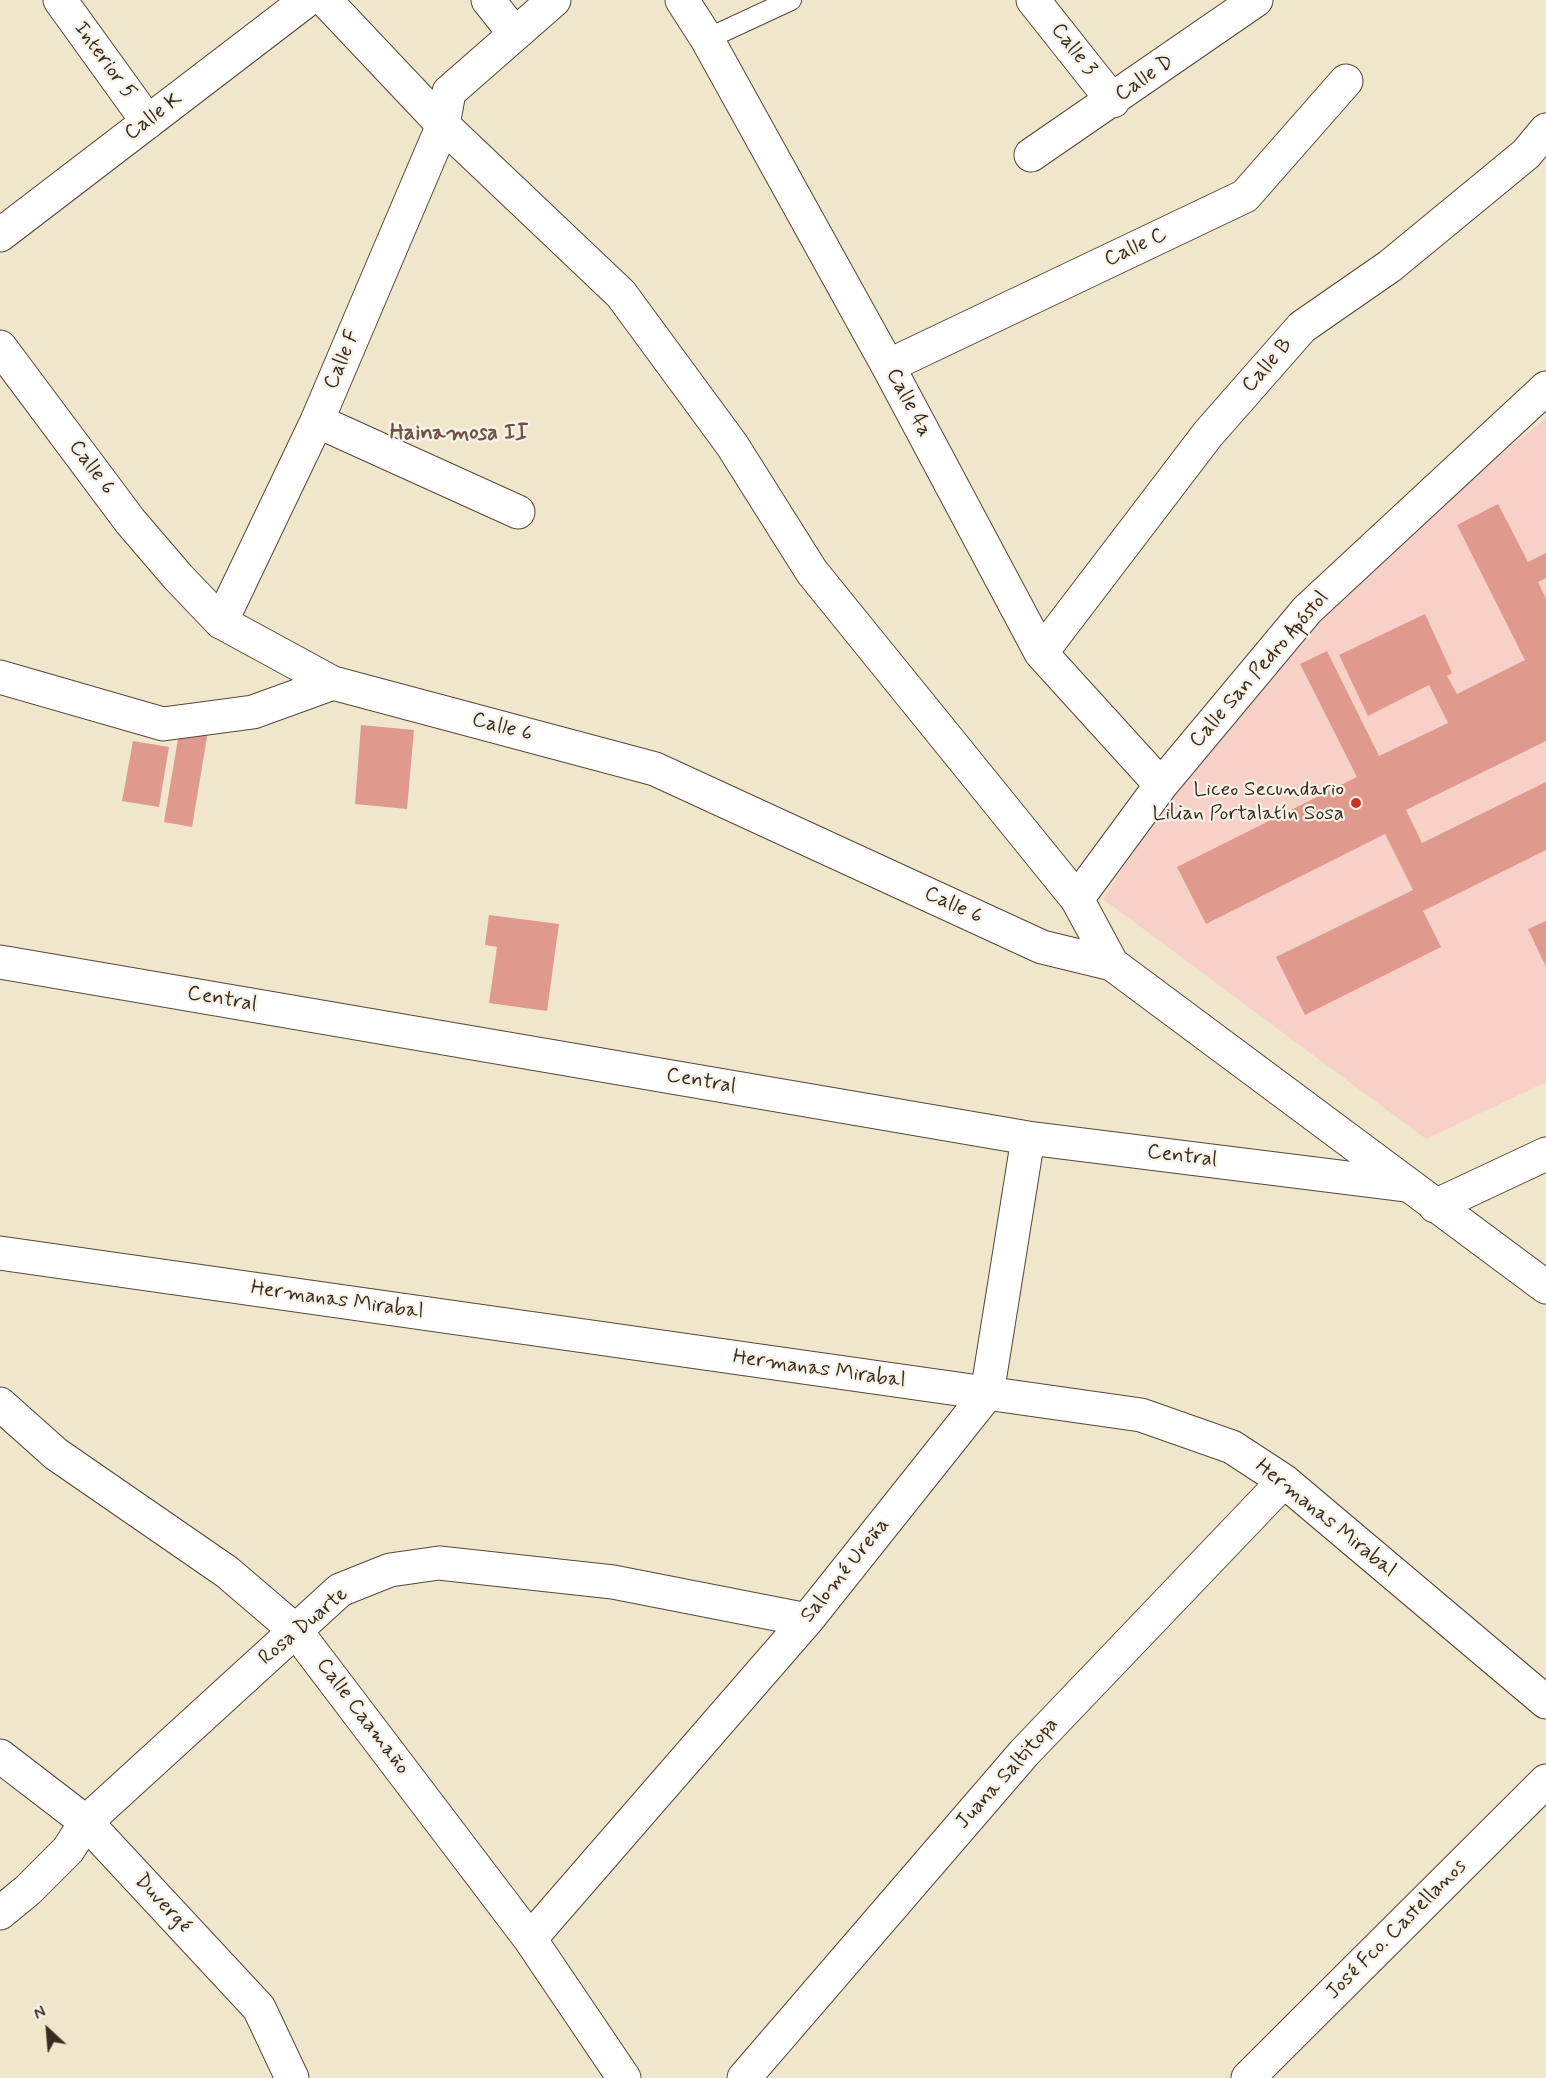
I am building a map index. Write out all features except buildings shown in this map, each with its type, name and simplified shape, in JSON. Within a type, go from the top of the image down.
[{"type":"street","name":"Interior 5","points":[[60,0],[148,122]]},
{"type":"street","name":"Calle K","points":[[0,235],[307,0]]},
{"type":"street","points":[[325,0],[443,125],[621,294],[732,445],[812,572],[1077,899],[1112,964],[1546,1287]]},
{"type":"street","points":[[488,0],[515,34],[554,0]]},
{"type":"street","name":"Calle 4a","points":[[681,0],[707,39],[888,366],[1041,653],[1161,785]]},
{"type":"street","name":"Calle 3","points":[[1033,0],[1113,101]]},
{"type":"street","name":"Calle D","points":[[1031,155],[1113,101],[1256,0]]},
{"type":"street","name":"Calle F","points":[[221,622],[317,421],[443,125],[449,93],[515,34]]},
{"type":"street","name":"Calle C","points":[[888,366],[1245,196],[1347,81]]},
{"type":"street","name":"Calle B","points":[[1041,653],[1208,434],[1302,327],[1390,266],[1526,154],[1546,130]]},
{"type":"street","name":"Calle 6","points":[[0,346],[130,521],[178,577],[221,622],[333,683],[655,769],[1042,947],[1112,964]]},
{"type":"street","name":"Calle San Pedro Apóstol","points":[[1077,899],[1161,785],[1306,610],[1546,388]]},
{"type":"street","points":[[317,421],[518,512]]},
{"type":"street","points":[[0,677],[163,724],[253,712],[333,683]]},
{"type":"street","name":"Central","points":[[0,962],[1028,1138],[1406,1185]]},
{"type":"street","name":"Salomé Ureña","points":[[530,1939],[807,1620],[987,1394],[1028,1138]]},
{"type":"street","points":[[1435,1206],[1546,1154]]},
{"type":"street","name":"Hermanas Mirabal","points":[[0,1253],[1141,1414],[1232,1447],[1284,1481],[1546,1702]]},
{"type":"street","name":"Calle Caamaño","points":[[0,1404],[56,1454],[227,1572],[296,1631],[530,1939],[624,2078]]},
{"type":"street","name":"Juana Saltitopa","points":[[744,2078],[1024,1753],[1284,1481]]},
{"type":"street","name":"Rosa Duarte","points":[[0,1913],[28,1890],[68,1850],[86,1822],[340,1590],[390,1570],[439,1563],[614,1582],[807,1620]]},
{"type":"street","name":"Duvergé","points":[[0,1756],[86,1822],[259,2007],[292,2078]]},
{"type":"street","name":"José Fco. Castellanos","points":[[1248,2078],[1546,1781]]},
{"type":"lane","points":[[707,39],[791,0]]},
{"type":"shaded area","name":"Liceo Secundario Lilian Portalatín Sosa","points":[[1546,418],[1546,1082],[1426,1139],[1103,899],[1228,707],[1386,547]]},
{"type":"place","name":"Liceo Secundario Lilian Portalatín Sosa","points":[[1356,803]]},
{"type":"district","name":"Hainamosa II","points":[[459,434]]}]
